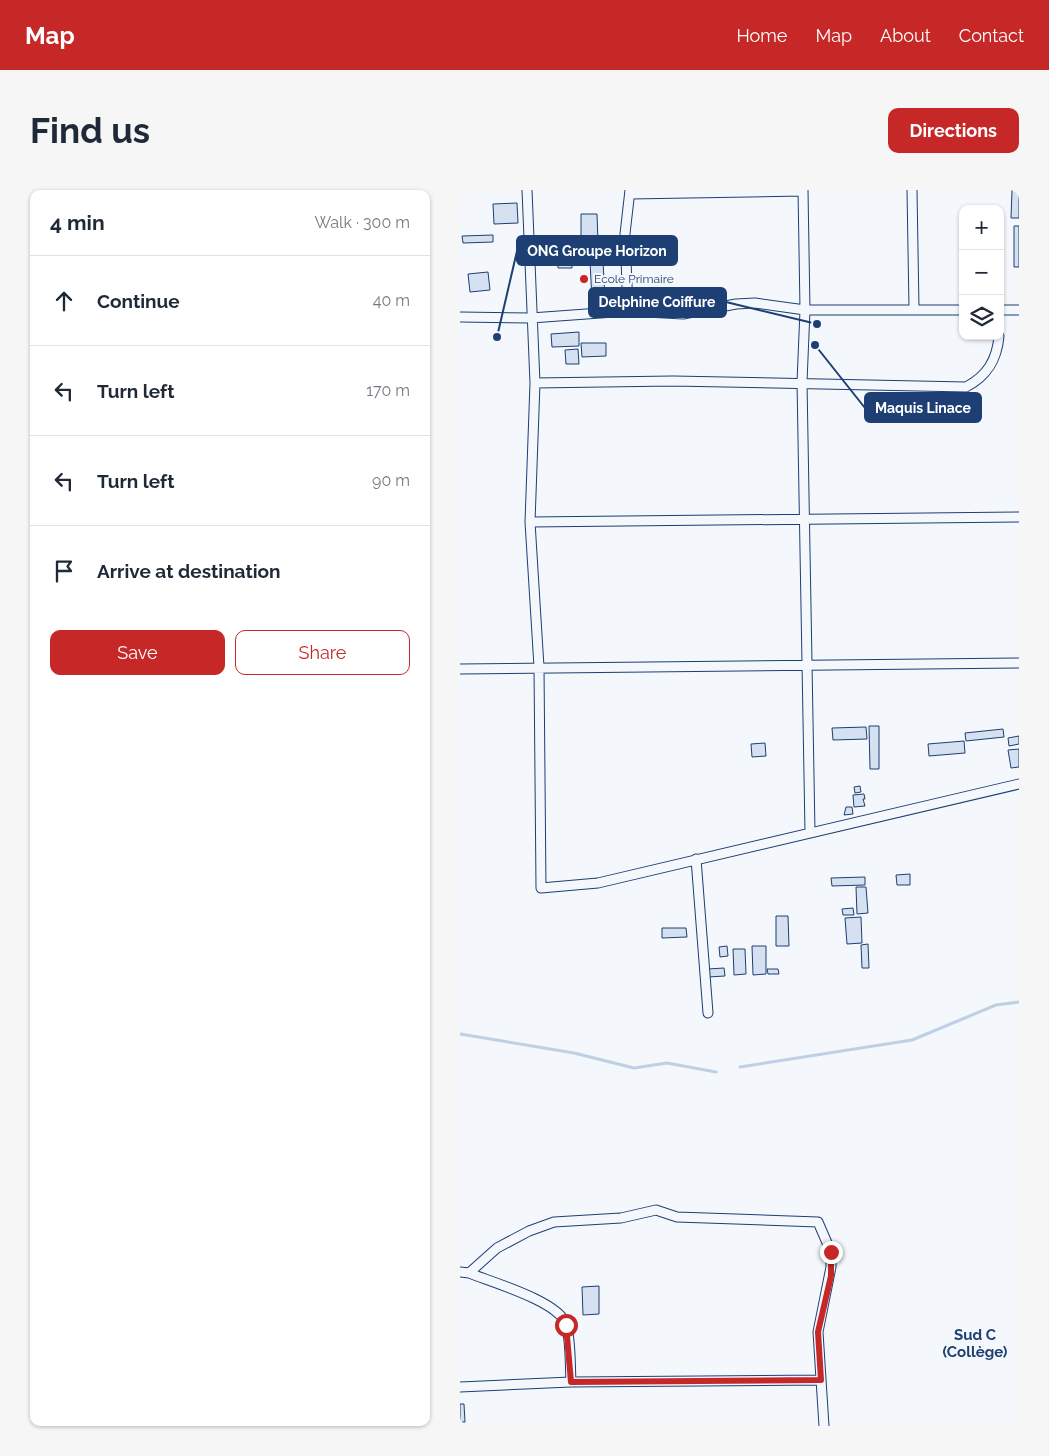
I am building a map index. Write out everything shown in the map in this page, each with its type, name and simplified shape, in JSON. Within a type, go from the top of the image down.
[{"type":"street","points":[[527,190],[535,383],[530,522],[539,668],[541,888],[598,883],[1019,784]]},
{"type":"street","points":[[628,311],[625,234],[630,192],[803,190],[805,310],[802,382],[810,832]]},
{"type":"street","points":[[912,190],[914,309]]},
{"type":"street","points":[[460,317],[531,318],[628,311],[683,314],[736,304],[755,303],[805,310],[959,310]]},
{"type":"street","points":[[1004,310],[1019,310]]},
{"type":"street","points":[[535,383],[802,382],[966,387],[976,382],[990,366],[996,357],[998,340]]},
{"type":"street","points":[[530,522],[1019,517]]},
{"type":"street","points":[[460,669],[807,667],[1019,663]]},
{"type":"street","points":[[696,859],[708,1013]]},
{"type":"street","points":[[464,1272],[498,1248],[528,1231],[554,1222],[621,1218],[656,1210],[677,1216],[818,1222],[831,1252],[831,1267],[818,1332],[824,1426]]},
{"type":"street","points":[[464,1272],[537,1300],[559,1314],[566,1325],[571,1382]]},
{"type":"street","points":[[460,1387],[571,1382],[821,1380]]},
{"type":"building","points":[[1012,190],[1019,190],[1019,218],[1011,218]]},
{"type":"building","points":[[517,203],[518,223],[494,224],[493,204]]},
{"type":"building","points":[[581,214],[597,214],[598,242],[581,242]]},
{"type":"building","points":[[1014,226],[1019,226],[1019,267],[1014,267]]},
{"type":"building","points":[[493,235],[493,242],[463,243],[462,236]]},
{"type":"building","points":[[589,242],[602,242],[605,299],[592,300]]},
{"type":"building","points":[[557,244],[572,244],[572,268],[558,268]]},
{"type":"building","points":[[488,272],[490,290],[470,292],[468,274]]},
{"type":"building","points":[[579,332],[579,346],[552,347],[551,334]]},
{"type":"building","points":[[581,343],[606,343],[606,356],[582,357]]},
{"type":"building","points":[[578,349],[579,364],[566,364],[565,350]]},
{"type":"building","points":[[869,726],[879,726],[879,769],[870,769]]},
{"type":"building","points":[[866,727],[867,739],[833,740],[832,728]]},
{"type":"building","points":[[1003,729],[1004,737],[966,741],[965,733]]},
{"type":"building","points":[[1019,736],[1019,744],[1009,746],[1008,738]]},
{"type":"building","points":[[964,741],[965,753],[929,756],[928,744]]},
{"type":"building","points":[[765,743],[766,756],[752,757],[751,744]]},
{"type":"building","points":[[1019,749],[1019,767],[1011,768],[1008,750]]},
{"type":"building","points":[[860,786],[861,792],[855,793],[854,787]]},
{"type":"building","points":[[864,794],[865,806],[854,807],[853,795]]},
{"type":"building","points":[[846,807],[852,807],[853,814],[844,815]]},
{"type":"building","points":[[910,874],[910,885],[897,885],[896,875]]},
{"type":"building","points":[[865,877],[865,885],[832,886],[831,878]]},
{"type":"building","points":[[856,887],[866,887],[868,913],[857,914]]},
{"type":"building","points":[[853,908],[854,915],[843,915],[842,909]]},
{"type":"building","points":[[776,916],[788,916],[789,946],[776,946]]},
{"type":"building","points":[[861,917],[862,943],[847,944],[845,918]]},
{"type":"building","points":[[662,928],[686,928],[687,937],[662,938]]},
{"type":"building","points":[[868,944],[869,968],[862,968],[861,945]]},
{"type":"building","points":[[727,946],[728,956],[720,957],[719,947]]},
{"type":"building","points":[[752,946],[766,946],[766,974],[753,975]]},
{"type":"building","points":[[733,949],[745,949],[746,974],[734,975]]},
{"type":"building","points":[[724,968],[725,976],[708,977],[708,969]]},
{"type":"building","points":[[767,969],[778,969],[779,974],[768,974]]},
{"type":"building","points":[[599,1286],[599,1314],[583,1315],[582,1287]]},
{"type":"building","points":[[460,1404],[464,1404],[465,1422],[460,1422]]},
{"type":"waterway","points":[[740,1067],[912,1040],[996,1005],[1019,1002]]},
{"type":"waterway","points":[[460,1034],[574,1053],[634,1068],[667,1063],[716,1072]]},
{"type":"place","name":"Ecole Primaire","points":[[584,279]]},
{"type":"place","name":"Delphine Coiffure","points":[[817,324]]},
{"type":"place","name":"ONG Groupe Horizon","points":[[497,337]]},
{"type":"place","name":"Maquis Linace","points":[[815,345]]},
{"type":"district","name":"Sud C (Collège)","points":[[975,1344]]},
{"type":"route","points":[[566,1325],[571,1382],[821,1380],[818,1332],[831,1276],[831,1252]]}]
